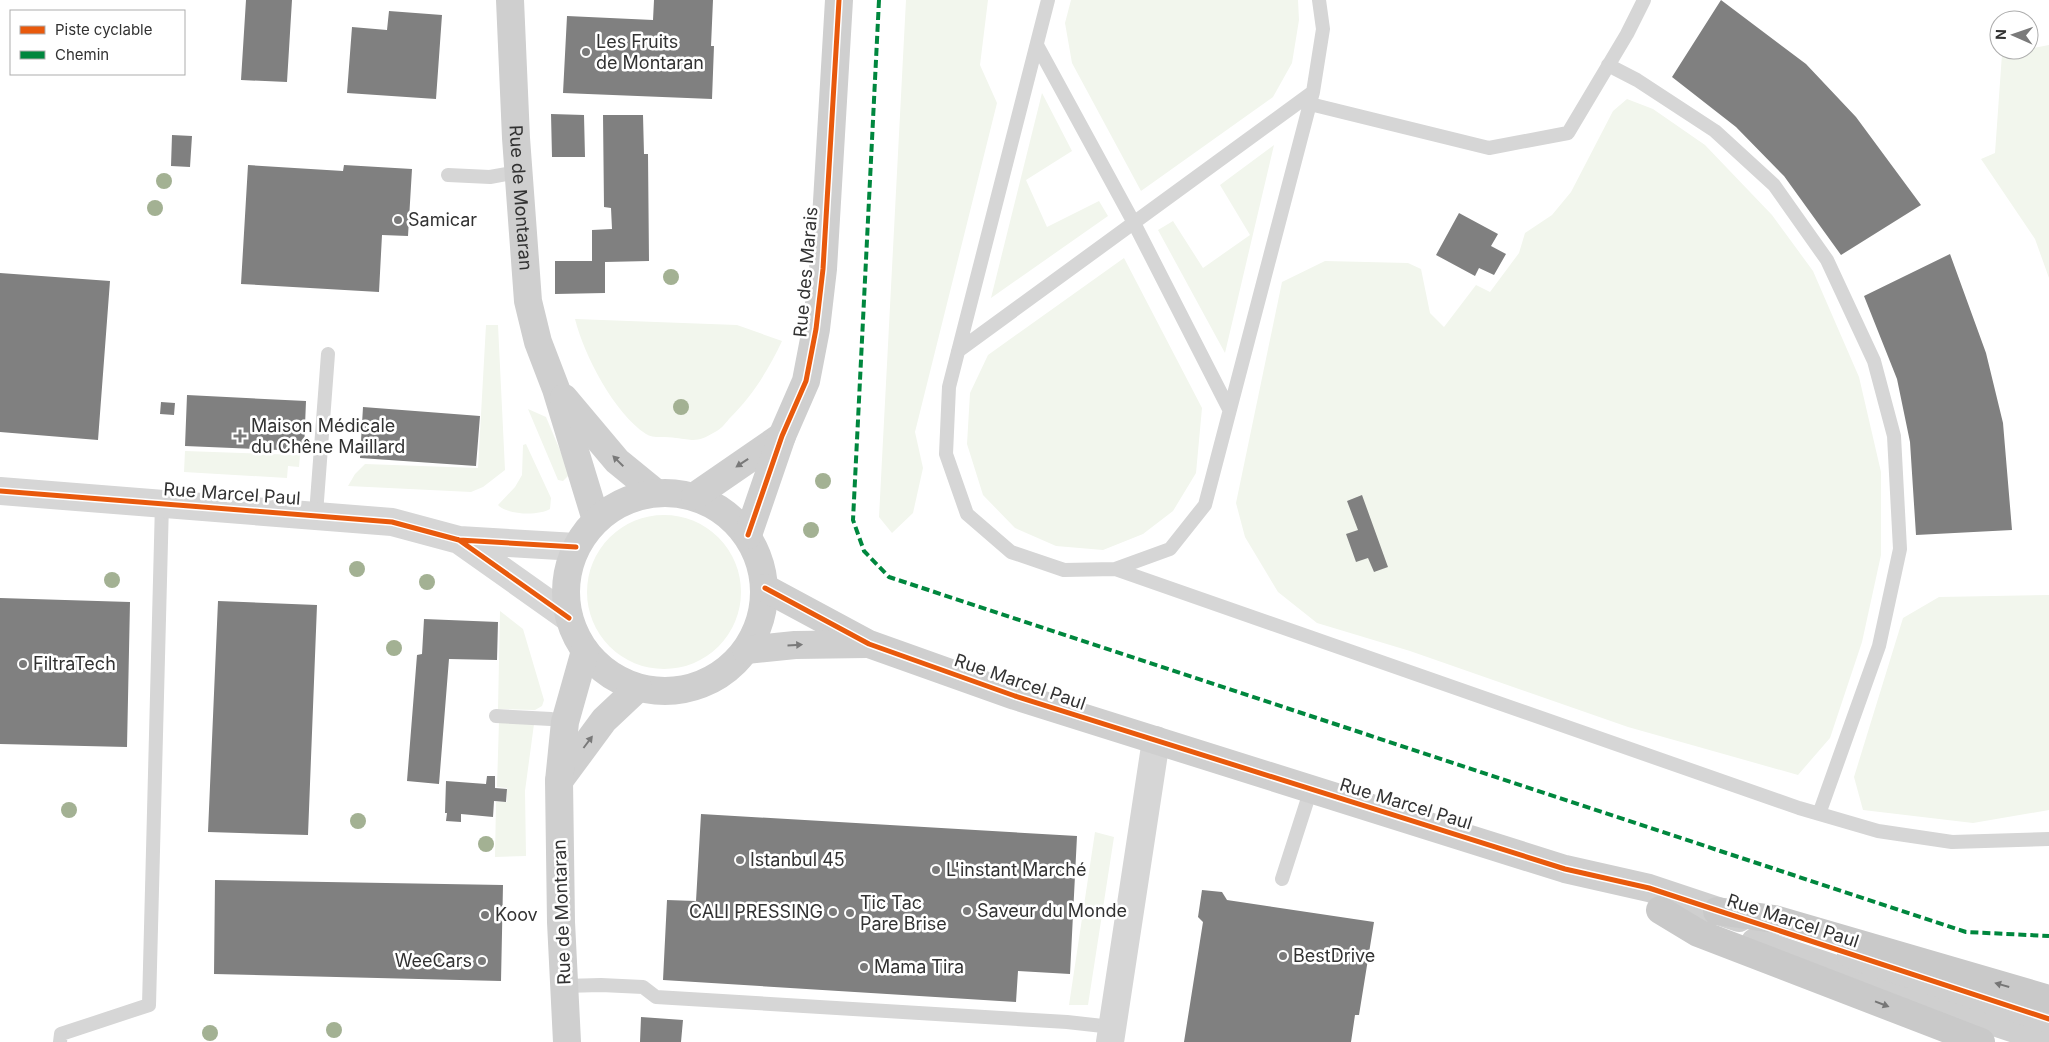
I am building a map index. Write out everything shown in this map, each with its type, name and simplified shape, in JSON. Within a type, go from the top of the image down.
[{"type":"main road","points":[[1660,910],[1698,933],[1981,1042]]},
{"type":"main road","points":[[1717,911],[1784,922],[2049,999]]},
{"type":"street","name":"Rue de Montaran","points":[[510,0],[518,172],[528,301],[538,342],[556,389],[596,520]]},
{"type":"street","name":"Rue des Marais","points":[[748,535],[782,436],[806,381],[816,329],[823,269],[839,0]]},
{"type":"street","name":"Rue de Montaran","points":[[556,389],[617,461],[655,492]]},
{"type":"street","points":[[695,496],[782,436]]},
{"type":"street","name":"Rue Marcel Paul","points":[[0,491],[316,514],[392,522],[459,540],[576,547]]},
{"type":"street","points":[[655,492],[675,492],[695,496],[715,505],[733,518],[748,535],[757,551],[765,588],[763,610],[757,631],[746,650],[730,668],[709,681],[686,690],[662,692],[638,688],[608,674],[585,651],[569,618],[566,582],[576,547],[596,520],[623,501],[655,492]]},
{"type":"street","name":"Rue Marcel Paul","points":[[459,540],[569,618]]},
{"type":"street","name":"Rue Marcel Paul","points":[[765,588],[869,644],[1015,696],[1565,869],[1649,888],[2049,1019]]},
{"type":"street","name":"Rue Marcel Paul","points":[[746,650],[794,645],[869,644]]},
{"type":"street","name":"Rue de Montaran","points":[[567,1042],[561,922],[559,781],[566,722],[585,651]]},
{"type":"street","points":[[559,781],[604,720],[638,688]]},
{"type":"street","points":[[1111,1034],[1156,740]]},
{"type":"street","name":"Rue Marcel Paul","points":[[1565,869],[1660,910],[2018,1030],[2039,1042]]},
{"type":"lane","points":[[1048,0],[948,387],[946,454],[967,514],[1011,552],[1064,570],[1114,569],[1170,549],[1205,505],[1311,98],[1323,29],[1320,0]]},
{"type":"lane","points":[[1311,98],[1489,148],[1568,133],[1644,0]]},
{"type":"lane","points":[[1037,45],[1134,223],[1229,409]]},
{"type":"lane","points":[[1608,65],[1637,80],[1715,131],[1774,185],[1828,260],[1874,361],[1894,436],[1900,549],[1879,646],[1819,814]]},
{"type":"lane","points":[[958,351],[1134,223],[1311,98]]},
{"type":"lane","points":[[448,174],[490,177],[518,172]]},
{"type":"lane","points":[[316,514],[328,354]]},
{"type":"lane","points":[[60,1042],[61,1034],[149,1005],[162,503]]},
{"type":"lane","points":[[1114,569],[1819,814],[1878,831],[1952,842],[2049,838]]},
{"type":"lane","points":[[496,716],[551,718],[566,722]]},
{"type":"lane","points":[[1282,879],[1311,789]]},
{"type":"lane","points":[[564,986],[601,984],[643,988],[656,997],[1067,1022],[1111,1034]]},
{"type":"shaded area","points":[[906,0],[988,0],[980,65],[997,103],[915,432],[923,468],[913,513],[892,533],[879,517]]},
{"type":"shaded area","points":[[1071,0],[1298,0],[1299,20],[1292,63],[1273,97],[1141,191],[1072,63],[1065,23]]},
{"type":"shaded area","points":[[2049,45],[2049,278],[2035,239],[1981,159],[1995,153],[2002,60],[2039,60],[2039,47]]},
{"type":"shaded area","points":[[1042,93],[1072,151],[1026,180],[1047,227],[1099,201],[1108,216],[991,298]]},
{"type":"shaded area","points":[[1627,99],[1653,109],[1705,145],[1772,215],[1813,271],[1859,377],[1881,472],[1881,555],[1862,642],[1830,738],[1798,775],[1628,727],[1410,651],[1317,623],[1278,592],[1245,537],[1236,503],[1282,282],[1325,261],[1408,263],[1421,269],[1430,313],[1444,327],[1476,285],[1490,292],[1519,253],[1525,233],[1552,215],[1571,192],[1613,111]]},
{"type":"shaded area","points":[[1274,145],[1225,353],[1158,230],[1173,221],[1203,268],[1250,235],[1220,185]]},
{"type":"shaded area","points":[[1124,258],[1202,408],[1196,473],[1173,511],[1143,534],[1103,550],[1056,546],[1015,528],[983,495],[967,444],[970,393],[988,355]]},
{"type":"shaded area","points":[[575,319],[737,325],[782,341],[771,363],[752,392],[719,430],[696,440],[656,437],[649,436],[634,425],[612,398],[585,349]]},
{"type":"shaded area","points":[[486,325],[498,325],[505,470],[483,487],[471,492],[348,486],[355,474],[365,464],[478,468]]},
{"type":"shaded area","points":[[528,409],[546,417],[570,474],[563,481],[558,480]]},
{"type":"shaded area","points":[[526,444],[551,498],[550,509],[539,513],[516,513],[498,505],[515,487],[522,475],[523,445]]},
{"type":"shaded area","points":[[185,451],[300,455],[299,467],[288,466],[287,478],[184,472]]},
{"type":"shaded area","points":[[664,515],[679,516],[693,521],[707,528],[718,538],[728,549],[735,563],[740,577],[740,607],[735,621],[728,635],[718,646],[707,656],[693,663],[679,668],[664,669],[649,668],[635,663],[621,656],[610,646],[600,635],[593,621],[588,607],[587,592],[588,577],[593,563],[600,549],[610,538],[621,528],[635,521],[649,516]]},
{"type":"shaded area","points":[[2049,595],[2049,810],[1973,823],[1863,810],[1854,777],[1903,618],[1939,597]]},
{"type":"shaded area","points":[[500,611],[523,629],[544,700],[542,706],[535,710],[498,709]]},
{"type":"shaded area","points":[[499,721],[534,724],[525,791],[526,856],[495,857],[496,802],[507,802],[507,788],[497,787]]},
{"type":"shaded area","points":[[1095,832],[1114,837],[1088,1005],[1069,1005]]},
{"type":"building","points":[[246,0],[292,0],[287,82],[241,80]]},
{"type":"building","points":[[654,0],[713,0],[711,46],[714,46],[712,99],[563,93],[567,16],[653,20]]},
{"type":"building","points":[[1721,0],[1806,64],[1856,117],[1921,205],[1841,255],[1784,176],[1736,127],[1672,77]]},
{"type":"building","points":[[389,11],[442,15],[436,99],[347,93],[352,27],[387,30]]},
{"type":"building","points":[[551,114],[584,115],[585,157],[552,157]]},
{"type":"building","points":[[603,115],[643,115],[644,154],[648,154],[649,261],[605,262],[605,293],[555,294],[555,261],[592,261],[592,230],[612,229],[611,208],[604,207]]},
{"type":"building","points":[[172,135],[192,136],[190,167],[171,166]]},
{"type":"building","points":[[248,165],[343,171],[344,165],[412,169],[408,236],[382,235],[379,292],[241,284]]},
{"type":"building","points":[[1459,213],[1498,234],[1491,246],[1506,254],[1494,275],[1479,268],[1475,276],[1436,255]]},
{"type":"building","points":[[1950,254],[1986,353],[2003,423],[2012,530],[1916,535],[1910,442],[1897,379],[1864,296]]},
{"type":"building","points":[[0,273],[110,281],[98,440],[0,432]]},
{"type":"building","points":[[187,395],[306,401],[304,451],[185,446]]},
{"type":"building","points":[[161,402],[175,403],[174,415],[160,414]]},
{"type":"building","points":[[363,407],[480,416],[476,466],[360,458]]},
{"type":"building","points":[[1362,495],[1388,567],[1374,572],[1368,558],[1356,562],[1346,534],[1358,530],[1347,501]]},
{"type":"building","points":[[0,598],[130,602],[127,747],[0,744]]},
{"type":"building","points":[[218,601],[317,605],[308,835],[208,832]]},
{"type":"building","points":[[424,619],[498,622],[497,660],[449,659],[439,784],[407,781],[417,655],[422,654]]},
{"type":"building","points":[[487,776],[495,776],[495,788],[507,789],[506,802],[494,801],[493,817],[461,814],[461,822],[446,821],[446,781],[486,784]]},
{"type":"building","points":[[701,814],[1077,836],[1070,974],[1018,971],[1016,1002],[663,980],[667,900],[696,901]]},
{"type":"building","points":[[215,880],[503,885],[501,981],[214,974]]},
{"type":"building","name":"BestDrive","points":[[1202,890],[1222,892],[1227,900],[1374,922],[1359,1015],[1355,1015],[1351,1042],[1184,1042],[1203,922],[1198,917]]},
{"type":"building","points":[[641,1017],[683,1020],[681,1042],[640,1042]]},
{"type":"marked path","points":[[879,0],[853,520],[864,551],[889,577],[1966,932],[2049,936]]},
{"type":"cycle path","points":[[748,535],[782,436],[806,381],[816,329],[823,269],[839,0]]},
{"type":"cycle path","points":[[0,491],[392,522],[459,540],[576,547]]},
{"type":"cycle path","points":[[459,540],[569,618]]},
{"type":"cycle path","points":[[765,588],[869,644],[1015,696],[1565,869],[1649,888],[2049,1019]]},
{"type":"place","name":"Les Fruits de Montaran","points":[[586,52]]},
{"type":"place","name":"Samicar","points":[[398,220]]},
{"type":"place","name":"Maison Médicale du Chêne Maillard","points":[[240,436]]},
{"type":"place","name":"FiltraTech","points":[[23,664]]},
{"type":"place","name":"Istanbul 45","points":[[740,860]]},
{"type":"place","name":"L'instant Marché","points":[[936,870]]},
{"type":"place","name":"Saveur du Monde","points":[[967,911]]},
{"type":"place","name":"CALI PRESSING","points":[[833,912]]},
{"type":"place","name":"Tic Tac Pare Brise","points":[[850,913]]},
{"type":"place","name":"Koov","points":[[485,915]]},
{"type":"place","name":"BestDrive","points":[[1283,956]]},
{"type":"place","name":"WeeCars","points":[[482,961]]},
{"type":"place","name":"Mama Tira","points":[[864,967]]}]
